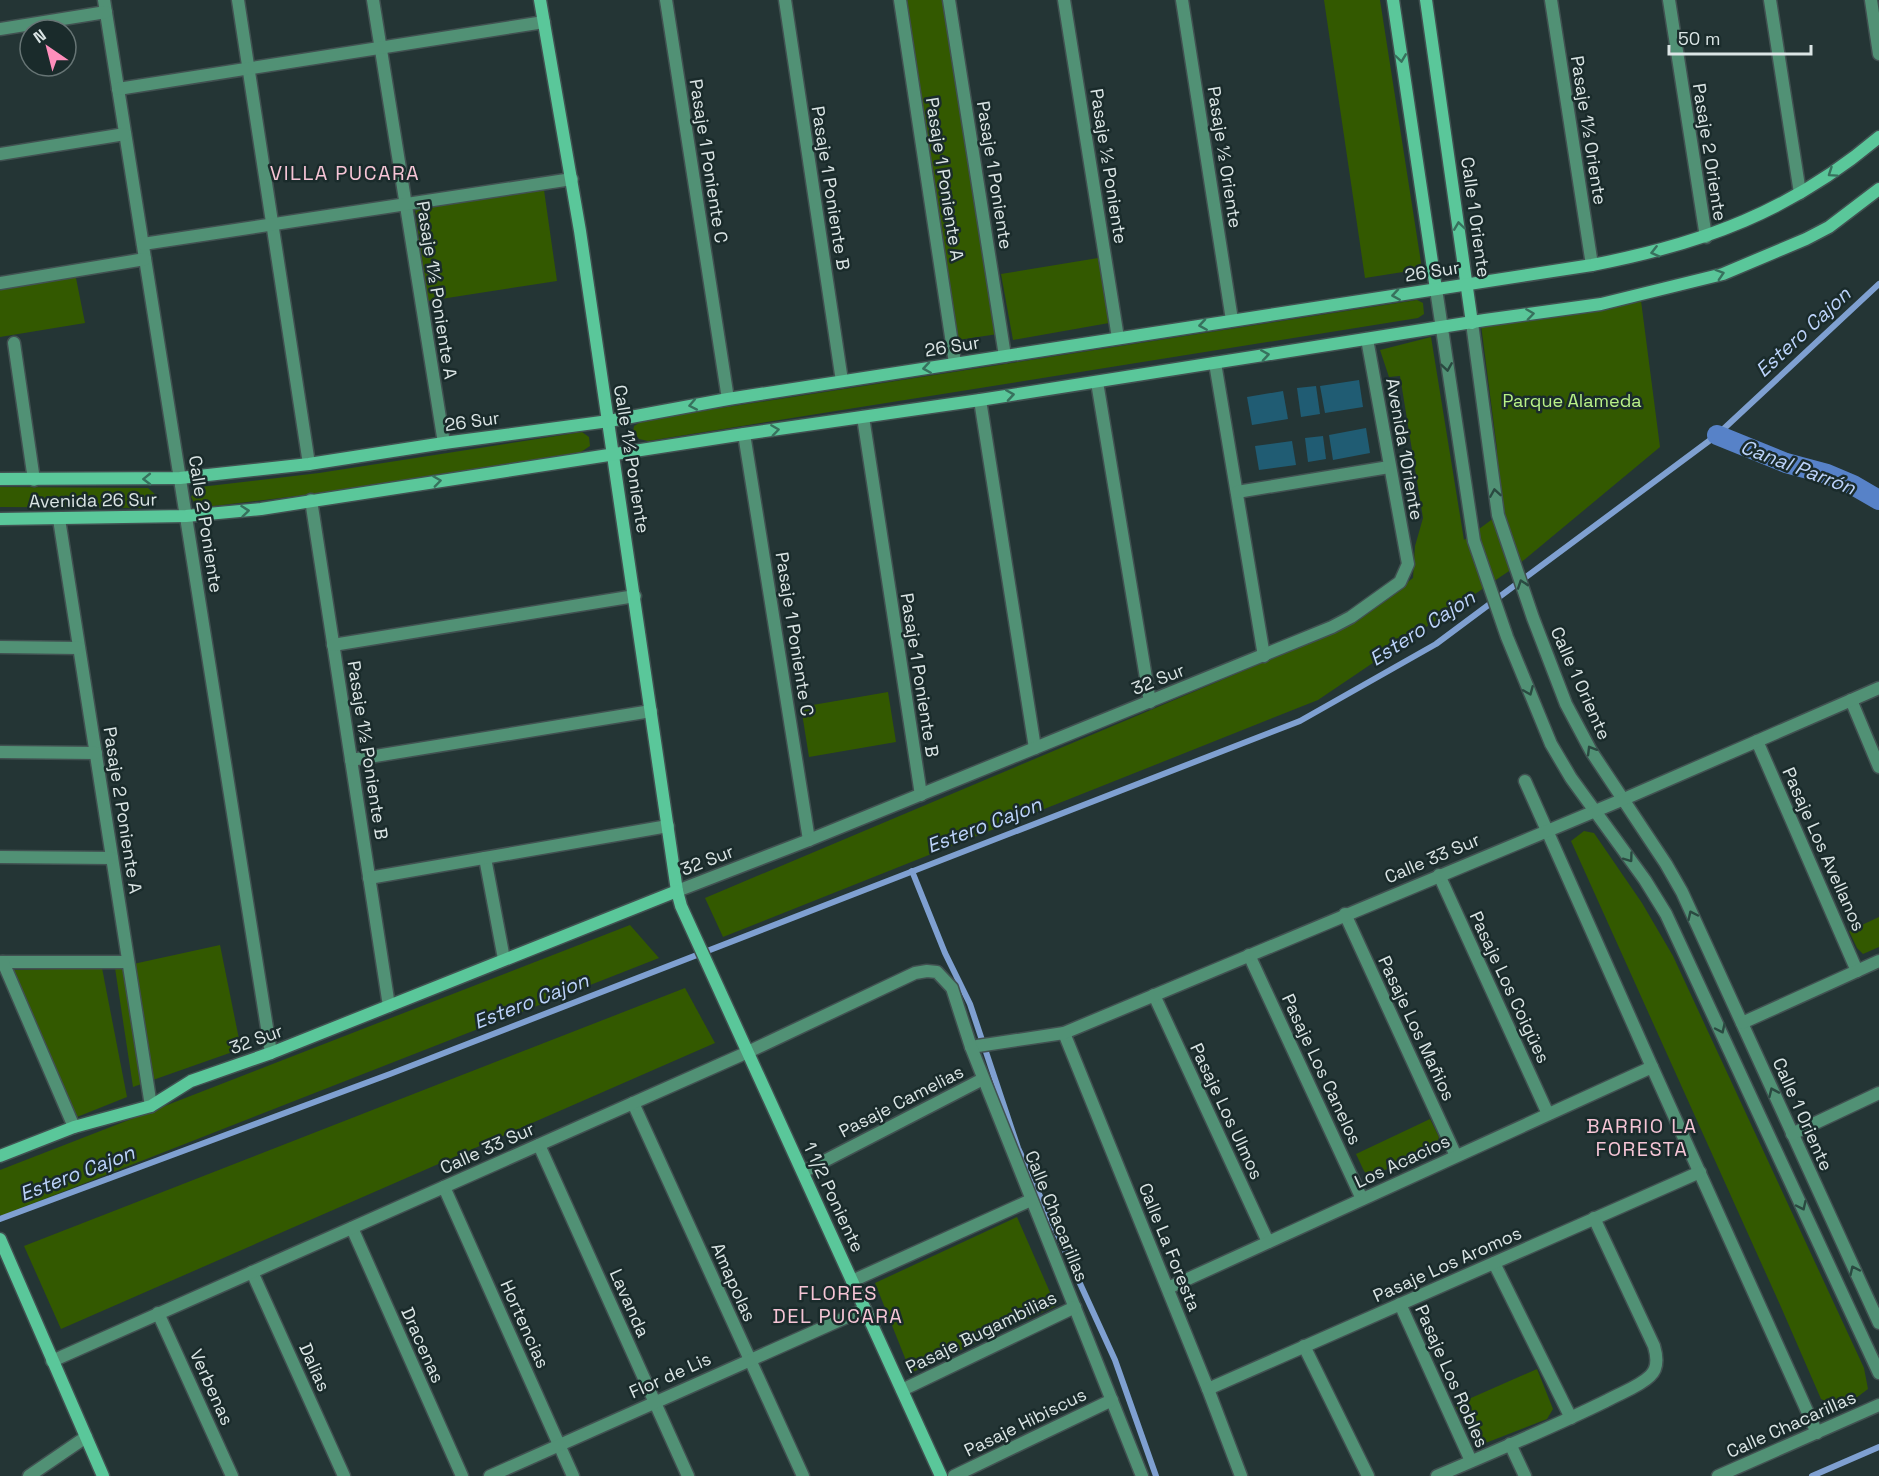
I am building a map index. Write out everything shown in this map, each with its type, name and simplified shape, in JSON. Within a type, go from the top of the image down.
[{"type":"street","points":[[238,0],[309,464]]},
{"type":"street","name":"Pasaje 1½ Poniente A","points":[[373,0],[444,443]]},
{"type":"street","name":"Calle 1½ Poniente","points":[[540,0],[572,179],[677,891],[688,922],[723,998]]},
{"type":"street","name":"Pasaje 1 Poniente C","points":[[666,0],[728,399]]},
{"type":"street","name":"Pasaje 1 Poniente B","points":[[785,0],[842,381]]},
{"type":"street","name":"Pasaje 1 Poniente A","points":[[900,0],[955,363]]},
{"type":"street","name":"Pasaje 1 Poniente","points":[[949,0],[1005,356]]},
{"type":"street","name":"Pasaje ½ Poniente","points":[[1065,0],[1118,338]]},
{"type":"street","name":"Pasaje ½ Oriente","points":[[1182,0],[1232,320]]},
{"type":"street","points":[[1393,0],[1468,510],[1482,566],[1507,637],[1551,744],[1571,778],[1645,880],[1666,914],[1879,1373]]},
{"type":"street","name":"Calle 1 Oriente","points":[[1426,0],[1498,515],[1533,618],[1566,704],[1591,751],[1682,892],[1879,1323]]},
{"type":"street","name":"Pasaje 1½ Oriente","points":[[1551,0],[1592,265]]},
{"type":"street","name":"Pasaje 2 Oriente","points":[[1669,0],[1706,237]]},
{"type":"street","points":[[1770,0],[1800,193]]},
{"type":"street","points":[[1870,0],[1879,54]]},
{"type":"street","points":[[0,29],[105,6]]},
{"type":"street","name":"Calle 2 Poniente","points":[[105,6],[271,1053]]},
{"type":"street","points":[[118,89],[544,22]]},
{"type":"street","points":[[0,154],[125,134]]},
{"type":"street","name":"26 Sur","points":[[0,479],[180,478],[309,464],[609,421],[728,399],[1592,265],[1655,252],[1706,237],[1746,221],[1800,193],[1843,165],[1879,137]]},
{"type":"street","points":[[143,244],[572,179]]},
{"type":"street","points":[[186,516],[261,509],[1601,304],[1723,274],[1806,239],[1829,226],[1879,189]]},
{"type":"street","points":[[0,283],[145,260]]},
{"type":"street","name":"Avenida 1Oriente","points":[[1367,339],[1408,564]]},
{"type":"street","points":[[14,343],[34,480]]},
{"type":"street","points":[[1215,363],[1264,656]]},
{"type":"street","points":[[1097,382],[1150,702]]},
{"type":"street","points":[[980,400],[1035,748]]},
{"type":"street","name":"Pasaje 1 Poniente B","points":[[863,417],[921,795]]},
{"type":"street","name":"Pasaje 1 Poniente C","points":[[744,434],[809,840]]},
{"type":"street","points":[[1237,492],[1389,467]]},
{"type":"street","name":"Pasaje 1½ Poniente B","points":[[311,500],[389,1006]]},
{"type":"street","name":"Avenida 26 Sur","points":[[0,519],[186,516]]},
{"type":"street","name":"Pasaje 2 Poniente A","points":[[59,519],[151,1106]]},
{"type":"street","name":"32 Sur","points":[[0,1156],[74,1127],[151,1106],[191,1081],[271,1053],[809,840],[1264,656],[1351,617],[1400,582],[1408,564]]},
{"type":"street","points":[[333,645],[635,596]]},
{"type":"street","points":[[0,647],[79,648]]},
{"type":"street","name":"Calle 33 Sur","points":[[971,1047],[1064,1033],[1624,799],[1879,688]]},
{"type":"street","points":[[1851,700],[1879,767]]},
{"type":"street","points":[[351,760],[651,711]]},
{"type":"street","name":"Pasaje Los Avellanos","points":[[1757,741],[1857,971]]},
{"type":"street","points":[[0,752],[96,753]]},
{"type":"street","points":[[1525,781],[1817,1432]]},
{"type":"street","points":[[369,878],[668,826]]},
{"type":"street","points":[[0,857],[112,858]]},
{"type":"street","points":[[485,858],[504,959]]},
{"type":"street","name":"Pasaje Los Coigües","points":[[1438,875],[1548,1114]]},
{"type":"street","name":"Pasaje Los Mañios","points":[[1345,914],[1456,1156]]},
{"type":"street","name":"Pasaje Los Canelos","points":[[1249,955],[1362,1199]]},
{"type":"street","points":[[1742,1023],[1879,961]]},
{"type":"street","points":[[74,1127],[2,962],[128,962]]},
{"type":"street","name":"Calle 33 Sur","points":[[52,1361],[748,1052],[915,973],[927,970],[937,972]]},
{"type":"street","name":"Calle Chacarillas","points":[[937,972],[952,988],[983,1079],[1142,1476]]},
{"type":"street","name":"Pasaje Los Ulmos","points":[[1154,995],[1268,1242]]},
{"type":"street","name":"1 1/2 Poniente","points":[[723,998],[941,1476]]},
{"type":"street","name":"Calle La Foresta","points":[[1064,1033],[1168,1288],[1241,1476]]},
{"type":"street","name":"Los Acacios","points":[[1168,1288],[1652,1067]]},
{"type":"street","name":"Pasaje Camelias","points":[[803,1172],[983,1079]]},
{"type":"street","points":[[1792,1134],[1879,1094]]},
{"type":"street","name":"Amapolas","points":[[633,1103],[803,1476]]},
{"type":"street","name":"Lavanda","points":[[539,1144],[688,1476]]},
{"type":"street","name":"Pasaje Los Aromos","points":[[1208,1389],[1700,1172]]},
{"type":"street","name":"Hortencias","points":[[444,1186],[573,1476]]},
{"type":"street","points":[[852,1281],[1031,1200]]},
{"type":"street","points":[[1437,1476],[1571,1418],[1641,1383],[1652,1375],[1656,1367],[1657,1356],[1654,1346],[1594,1218]]},
{"type":"street","name":"Dracenas","points":[[352,1228],[462,1476]]},
{"type":"street","points":[[0,1239],[103,1476]]},
{"type":"street","points":[[1494,1263],[1571,1418]]},
{"type":"street","name":"Dalias","points":[[252,1272],[344,1476]]},
{"type":"street","name":"Pasaje Los Robles","points":[[1400,1304],[1471,1461]]},
{"type":"street","name":"Pasaje Bugambilias","points":[[902,1390],[1075,1306]]},
{"type":"street","name":"Flor de Lis","points":[[490,1476],[865,1309]]},
{"type":"street","name":"Verbenas","points":[[158,1313],[232,1476]]},
{"type":"street","points":[[1304,1346],[1368,1476]]},
{"type":"street","name":"Pasaje Hibiscus","points":[[954,1476],[1112,1400]]},
{"type":"street","name":"Calle Chacarillas","points":[[1718,1476],[1879,1406]]},
{"type":"street","points":[[29,1476],[86,1437]]},
{"type":"street","points":[[1510,1444],[1525,1476]]},
{"type":"green space","points":[[905,0],[944,0],[998,334],[958,340]]},
{"type":"green space","points":[[1324,0],[1380,0],[1422,269],[1365,278]]},
{"type":"green space","points":[[544,190],[557,281],[428,301],[415,209]]},
{"type":"green space","points":[[1098,258],[1109,323],[1013,340],[1001,274]]},
{"type":"green space","points":[[75,273],[85,323],[0,337],[0,287]]},
{"type":"green space","name":"Parque Alameda","points":[[1640,293],[1660,447],[1518,565],[1318,700],[723,937],[705,898],[1345,628],[1413,578],[1415,546],[1423,518],[1400,376],[1389,377],[1380,350],[1431,337],[1464,540],[1498,515],[1497,449],[1480,317]]},
{"type":"green space","points":[[1417,300],[1423,303],[1424,314],[1418,318],[648,441],[639,439],[633,431],[634,426],[644,420]]},
{"type":"green space","points":[[582,432],[589,437],[590,446],[578,454],[322,493],[197,508],[191,497],[200,487],[319,473]]},
{"type":"green space","points":[[0,487],[148,488],[157,496],[155,502],[148,508],[0,507]]},
{"type":"green space","points":[[888,692],[896,742],[809,757],[801,707]]},
{"type":"green space","points":[[1584,831],[1594,833],[1642,903],[1673,956],[1864,1368],[1868,1389],[1856,1398],[1834,1405],[1821,1399],[1571,841]]},
{"type":"green space","points":[[1879,917],[1879,947],[1863,954],[1857,948],[1849,931]]},
{"type":"green space","points":[[630,925],[659,958],[1,1216],[0,1214],[0,1170]]},
{"type":"green space","points":[[220,945],[241,1049],[133,1087],[115,968]]},
{"type":"green space","points":[[102,968],[127,1097],[77,1117],[13,970]]},
{"type":"green space","points":[[685,988],[715,1043],[61,1329],[24,1246]]},
{"type":"green space","points":[[1430,1119],[1439,1137],[1436,1146],[1370,1177],[1364,1171],[1356,1154]]},
{"type":"green space","points":[[1017,1217],[1056,1306],[911,1373],[875,1283]]},
{"type":"green space","points":[[1537,1369],[1553,1409],[1547,1419],[1483,1444],[1471,1436],[1455,1405]]},
{"type":"building","points":[[1359,380],[1363,407],[1325,413],[1320,386]]},
{"type":"building","points":[[1316,386],[1320,414],[1301,417],[1297,388]]},
{"type":"building","points":[[1283,391],[1288,419],[1252,425],[1247,397]]},
{"type":"building","points":[[1366,428],[1370,453],[1333,460],[1329,435]]},
{"type":"building","points":[[1323,436],[1326,459],[1308,462],[1305,438]]},
{"type":"building","points":[[1292,441],[1296,465],[1259,470],[1255,446]]},
{"type":"waterway","name":"Estero Cajon","points":[[0,1219],[390,1074],[1300,721],[1436,644],[1717,435],[1879,284]]},
{"type":"waterway","name":"Canal Parrón","points":[[1717,435],[1786,463],[1827,474],[1879,500]]},
{"type":"waterway","points":[[912,871],[945,953],[970,1004],[1018,1148],[1115,1360],[1156,1476]]},
{"type":"waterway","points":[[1812,1476],[1879,1447]]},
{"type":"district","name":"VILLA PUCARA","points":[[345,173]]},
{"type":"district","name":"BARRIO LA FORESTA","points":[[1642,1138]]},
{"type":"district","name":"FLORES DEL PUCARA","points":[[838,1304]]}]
